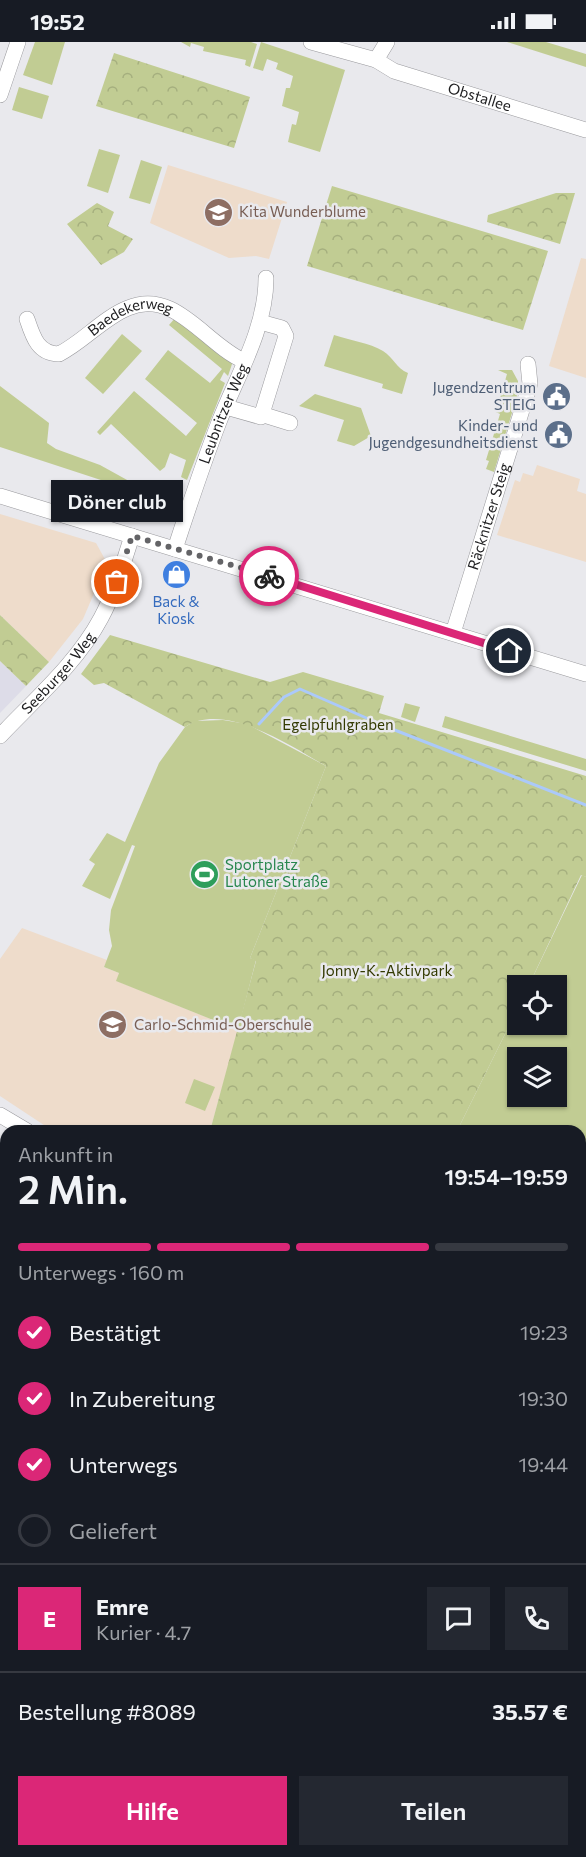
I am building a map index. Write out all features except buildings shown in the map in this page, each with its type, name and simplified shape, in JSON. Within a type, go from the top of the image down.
[{"type":"street","points":[[0,95],[18,42]]},
{"type":"street","name":"Obstallee","points":[[311,42],[376,60],[394,71],[586,130]]},
{"type":"street","points":[[376,60],[387,42]]},
{"type":"street","name":"Leubnitzer Weg","points":[[175,549],[226,407],[260,322],[266,296],[266,278]]},
{"type":"street","name":"Baedekerweg","points":[[27,319],[38,346],[48,354],[59,354],[128,308],[156,302],[176,310],[225,353],[244,361]]},
{"type":"street","points":[[226,407],[261,417],[286,336],[282,328],[260,322]]},
{"type":"street","name":"Räcknitzer Steig","points":[[453,633],[530,384],[528,364]]},
{"type":"street","points":[[261,414],[290,423]]},
{"type":"street","points":[[0,496],[586,674]]},
{"type":"street","name":"Seeburger Weg","points":[[0,736],[65,668],[93,632],[111,598],[132,536]]},
{"type":"street","points":[[0,1114],[17,1125]]},
{"type":"shaded area","name":"Kita Wunderblume","points":[[168,165],[287,202],[269,259],[256,256],[229,258],[150,223]]},
{"type":"shaded area","points":[[581,258],[586,259],[586,378],[549,366]]},
{"type":"shaded area","points":[[537,465],[580,479],[577,491],[586,494],[586,562],[497,535],[515,480],[520,482],[523,473],[533,476]]},
{"type":"shaded area","points":[[0,514],[96,543],[107,563],[83,619],[49,662],[0,615]]},
{"type":"shaded area","points":[[0,661],[26,686],[0,713]]},
{"type":"shaded area","name":"Carlo-Schmid-Oberschule","points":[[22,928],[107,960],[104,967],[119,973],[117,981],[238,1030],[212,1125],[44,1125],[0,1096],[0,959]]},
{"type":"green space","points":[[35,42],[65,42],[52,85],[23,75]]},
{"type":"green space","points":[[181,42],[251,42],[257,44],[250,67],[245,65],[246,60],[203,51],[204,47],[191,43],[190,47]]},
{"type":"green space","points":[[261,42],[345,70],[320,152],[288,142],[292,124],[296,125],[299,112],[282,106],[286,88],[290,88],[293,76],[276,69],[278,63],[267,59],[263,71],[253,68]]},
{"type":"green space","points":[[507,42],[546,42],[586,54],[586,67]]},
{"type":"green space","points":[[114,53],[250,97],[234,148],[96,106]]},
{"type":"green space","points":[[19,87],[49,96],[42,119],[12,110]]},
{"type":"green space","points":[[99,149],[120,155],[108,193],[87,186]]},
{"type":"green space","points":[[141,160],[162,167],[150,204],[129,198]]},
{"type":"green space","points":[[332,186],[548,251],[523,330],[307,266]]},
{"type":"green space","points":[[556,193],[575,193],[560,244],[487,222],[488,215]]},
{"type":"green space","points":[[97,203],[114,212],[108,226],[133,239],[124,252],[101,265],[67,224]]},
{"type":"green space","points":[[176,317],[233,361],[228,376],[224,372],[220,380],[225,383],[187,480],[181,477],[186,460],[170,453],[165,467],[160,471],[111,424],[100,435],[97,432],[134,391],[186,436],[197,423],[145,379],[168,350],[210,383],[222,369],[169,325]]},
{"type":"green space","points":[[122,334],[142,351],[103,394],[85,378]]},
{"type":"green space","points":[[334,335],[372,346],[387,354],[408,373],[402,394],[382,388],[383,384],[324,366]]},
{"type":"green space","points":[[498,370],[512,370],[518,381],[518,393],[494,472],[486,469],[489,461],[486,460],[500,414],[496,412],[507,374]]},
{"type":"green space","points":[[0,386],[49,423],[47,443],[56,449],[100,465],[138,486],[110,483],[0,447]]},
{"type":"green space","points":[[315,394],[361,408],[371,436],[354,446],[337,441],[344,420],[299,406]]},
{"type":"green space","points":[[0,615],[49,662],[26,686],[0,661]]},
{"type":"green space","name":"Jonny-K.-Aktivpark","points":[[110,635],[270,682],[303,672],[384,696],[379,713],[586,776],[586,877],[581,875],[534,975],[507,975],[507,1030],[460,1125],[212,1125],[256,961],[250,958],[326,766],[257,729],[219,719],[201,720],[185,727],[104,683],[94,685],[81,674]]},
{"type":"green space","points":[[405,703],[420,707],[415,722],[401,717]]},
{"type":"green space","points":[[445,716],[586,759],[586,771],[442,727]]},
{"type":"green space","name":"Sportplatz Lutoner Straße","points":[[223,720],[247,724],[326,766],[250,958],[256,960],[238,1030],[116,981],[119,973],[104,967],[112,946],[109,930],[111,910],[135,846],[132,845],[110,899],[82,886],[95,864],[89,860],[107,833],[125,842],[159,763],[185,727],[195,721]]},
{"type":"green space","points":[[582,875],[586,877],[586,1125],[460,1125],[507,1030],[507,1035],[567,1035],[567,975],[534,975]]},
{"type":"green space","points":[[194,1079],[215,1087],[205,1111],[185,1103]]},
{"type":"waterway","name":"Egelpfuhlgraben","points":[[259,724],[284,697],[300,689],[387,727],[586,805]]},
{"type":"way so far","points":[[117,582],[132,536],[269,576]]},
{"type":"place","name":"Kita Wunderblume","points":[[218,212]]},
{"type":"place","name":"Jugendzentrum STEIG","points":[[557,397]]},
{"type":"place","name":"Kinder- und Jugendgesundheitsdienst","points":[[559,435]]},
{"type":"place","name":"Back & Kiosk","points":[[176,575]]},
{"type":"place","name":"Döner club","points":[[117,582]]},
{"type":"place","name":"Sportplatz Lutoner Straße","points":[[204,874]]},
{"type":"place","name":"Carlo-Schmid-Oberschule","points":[[113,1025]]},
{"type":"route","points":[[269,576],[509,651]]}]
